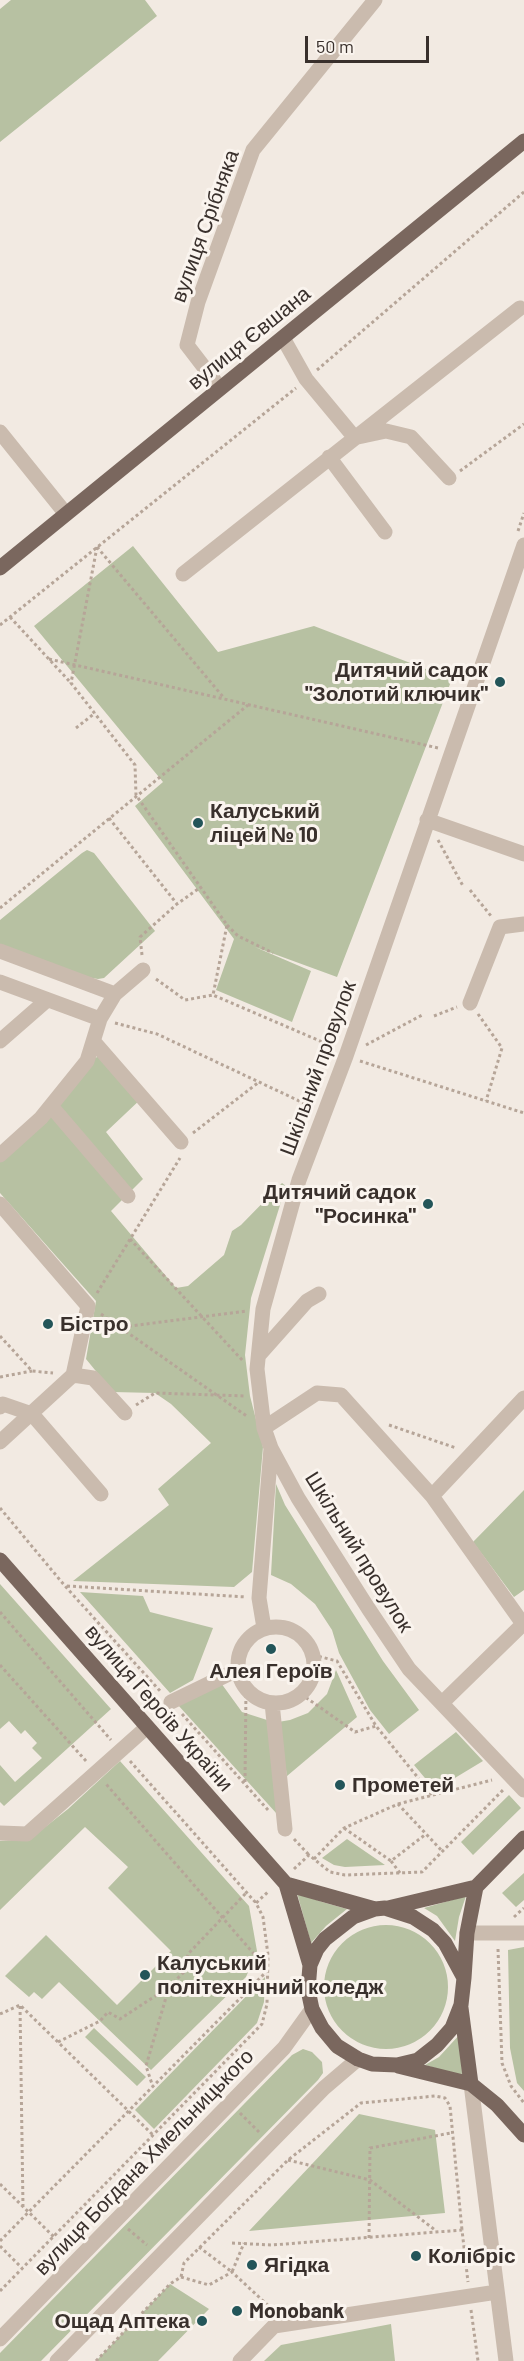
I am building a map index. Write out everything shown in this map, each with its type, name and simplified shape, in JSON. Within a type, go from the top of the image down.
[{"type":"main road","name":"вулиця Євшана","points":[[0,568],[524,141]]},
{"type":"main road","name":"вулиця Героїв України","points":[[0,1560],[286,1884],[310,1965]]},
{"type":"main road","points":[[524,1838],[476,1887],[353,1917],[316,1949],[310,1965],[308,1990],[312,2009],[322,2028],[337,2046],[358,2059],[372,2064],[397,2065],[471,2084],[497,2105],[524,2135]]},
{"type":"main road","points":[[286,1884],[412,1917],[433,1930],[445,1943],[464,1978]]},
{"type":"main road","points":[[471,2084],[461,2005],[467,1933],[476,1887]]},
{"type":"main road","points":[[397,2065],[418,2060],[437,2045],[452,2028],[461,2005]]},
{"type":"street","name":"вулиця Срібняка","points":[[220,388],[187,345],[198,302],[253,150],[375,0]]},
{"type":"street","points":[[183,574],[520,308]]},
{"type":"street","points":[[283,338],[306,379],[355,438]]},
{"type":"street","points":[[355,438],[386,431],[411,437],[449,478]]},
{"type":"street","points":[[0,432],[66,514]]},
{"type":"street","points":[[329,457],[385,532]]},
{"type":"street","name":"Шкільний провулок","points":[[524,545],[346,1056],[300,1180],[263,1309],[259,1355],[260,1397],[264,1428],[271,1448],[298,1498],[409,1669],[524,1790]]},
{"type":"street","points":[[427,819],[524,854]]},
{"type":"street","points":[[470,1003],[500,927],[524,924]]},
{"type":"street","points":[[0,951],[115,994]]},
{"type":"street","points":[[0,1155],[41,1118],[87,1061],[100,1019],[115,994],[143,970]]},
{"type":"street","points":[[0,981],[100,1019]]},
{"type":"street","points":[[0,1041],[47,1000]]},
{"type":"street","points":[[94,1042],[182,1142]]},
{"type":"street","points":[[51,1106],[128,1196]]},
{"type":"street","points":[[0,1204],[88,1306],[73,1375],[0,1442]]},
{"type":"street","points":[[259,1355],[307,1301],[319,1294]]},
{"type":"street","points":[[73,1375],[93,1378],[125,1413]]},
{"type":"street","points":[[264,1428],[317,1393],[341,1395],[432,1496],[523,1623],[442,1703]]},
{"type":"street","points":[[432,1496],[524,1398]]},
{"type":"street","points":[[0,1407],[3,1404],[32,1414],[101,1494]]},
{"type":"street","points":[[264,1628],[260,1598],[271,1448]]},
{"type":"street","points":[[276,1626],[288,1629],[303,1639],[313,1655],[312,1676],[301,1694],[292,1700],[272,1703],[262,1701],[246,1689],[237,1670],[240,1649],[254,1633],[264,1628],[276,1626]]},
{"type":"street","points":[[171,1702],[237,1670]]},
{"type":"street","points":[[272,1703],[285,1829]]},
{"type":"street","points":[[0,1833],[27,1834],[147,1726]]},
{"type":"street","points":[[467,1933],[524,1933]]},
{"type":"street","name":"вулиця Богдана Хмельницького","points":[[0,2339],[284,2048],[312,2009]]},
{"type":"street","points":[[57,2361],[324,2088],[358,2059]]},
{"type":"street","points":[[471,2084],[506,2361]]},
{"type":"street","points":[[240,2361],[274,2326],[497,2292]]},
{"type":"path","points":[[0,625],[306,379],[524,192]]},
{"type":"path","points":[[449,478],[524,424]]},
{"type":"path","points":[[71,683],[97,548],[225,699]]},
{"type":"path","points":[[10,617],[71,683],[135,765],[136,795],[227,925],[238,936],[273,953]]},
{"type":"path","points":[[49,659],[451,751]]},
{"type":"path","points":[[0,908],[249,705]]},
{"type":"path","points":[[76,728],[95,713]]},
{"type":"path","points":[[109,818],[177,904]]},
{"type":"path","points":[[427,819],[462,886]]},
{"type":"path","points":[[201,887],[177,904],[140,937],[143,970],[185,1000],[213,995],[339,1049],[346,1056],[524,1113]]},
{"type":"path","points":[[470,890],[500,927]]},
{"type":"path","points":[[213,995],[227,925]]},
{"type":"path","points":[[434,1016],[470,1003],[502,1048],[486,1101]]},
{"type":"path","points":[[346,1056],[424,1014]]},
{"type":"path","points":[[100,1019],[157,1034],[317,1109]]},
{"type":"path","points":[[182,1142],[259,1082]]},
{"type":"path","points":[[180,1159],[88,1306],[264,1428]]},
{"type":"path","points":[[130,1239],[248,1367]]},
{"type":"path","points":[[82,1332],[263,1309]]},
{"type":"path","points":[[0,1336],[32,1371]]},
{"type":"path","points":[[0,1377],[32,1371],[73,1375]]},
{"type":"path","points":[[125,1413],[155,1393],[260,1397]]},
{"type":"path","points":[[389,1425],[472,1453]]},
{"type":"path","points":[[0,1508],[65,1586],[285,1829],[309,1855],[330,1872],[345,1875],[422,1872],[503,1791],[510,1775]]},
{"type":"path","points":[[65,1586],[260,1598]]},
{"type":"path","points":[[313,1655],[337,1661],[376,1726],[432,1796]]},
{"type":"path","points":[[0,1665],[268,1970]]},
{"type":"path","points":[[245,1784],[246,1689]]},
{"type":"path","points":[[301,1694],[355,1732],[376,1726]]},
{"type":"path","points":[[314,1859],[344,1828],[398,1804],[510,1775]]},
{"type":"path","points":[[398,1804],[442,1851]]},
{"type":"path","points":[[344,1828],[391,1861],[400,1873]]},
{"type":"path","points":[[391,1861],[426,1834]]},
{"type":"path","points":[[294,1869],[309,1855]]},
{"type":"path","points":[[0,2291],[262,2024],[267,2004],[268,1955],[263,1917],[256,1903],[269,1891]]},
{"type":"path","points":[[58,2042],[100,2021],[108,2012],[120,2019],[169,1987],[185,1971],[188,1954],[247,1892]]},
{"type":"path","points":[[524,1908],[497,1932],[502,2062],[511,2086],[524,2103]]},
{"type":"path","points":[[0,2241],[268,1970]]},
{"type":"path","points":[[153,2087],[146,2066],[169,1987]]},
{"type":"path","points":[[20,2005],[154,2135]]},
{"type":"path","points":[[0,2014],[20,2005]]},
{"type":"path","points":[[20,2005],[24,2207]]},
{"type":"path","points":[[96,2361],[170,2284],[181,2277],[184,2263],[220,2230],[288,2160],[361,2103],[435,2096],[445,2098],[450,2106],[469,2297],[478,2361]]},
{"type":"path","points":[[238,2111],[260,2133]]},
{"type":"path","points":[[369,2238],[370,2148],[451,2133]]},
{"type":"path","points":[[288,2160],[370,2180],[436,2231]]},
{"type":"path","points":[[0,2184],[54,2237]]},
{"type":"path","points":[[123,2224],[147,2246]]},
{"type":"path","points":[[232,2242],[272,2245],[462,2230]]},
{"type":"path","points":[[181,2277],[209,2285],[232,2272],[244,2243]]},
{"type":"path","points":[[0,2246],[22,2268]]},
{"type":"path","points":[[200,2247],[232,2272],[288,2324]]},
{"type":"green space","points":[[11,0],[145,0],[157,16],[0,142],[0,9]]},
{"type":"green space","points":[[133,546],[218,652],[314,626],[452,679],[337,977],[255,947],[311,971],[292,1022],[216,990],[234,939],[135,806],[163,782],[34,626]]},
{"type":"green space","points":[[87,850],[94,853],[155,931],[104,978],[98,979],[86,977],[0,944],[0,920]]},
{"type":"green space","points":[[105,1054],[143,1097],[106,1132],[143,1179],[111,1211],[176,1288],[188,1286],[224,1255],[232,1231],[241,1225],[282,1183],[286,1186],[251,1298],[245,1355],[250,1396],[263,1447],[252,1572],[234,1587],[73,1581],[169,1505],[158,1489],[211,1443],[171,1404],[155,1393],[113,1392],[86,1359],[96,1301],[0,1193],[0,1155],[87,1061]]},
{"type":"green space","points":[[276,1484],[285,1505],[383,1661],[419,1710],[389,1734],[370,1710],[339,1653],[332,1630],[315,1604],[291,1584],[271,1575]]},
{"type":"green space","points":[[524,1490],[524,1590],[514,1597],[473,1542]]},
{"type":"green space","points":[[0,1584],[111,1709],[4,1806],[0,1802],[0,1765],[15,1782],[42,1758],[32,1748],[37,1743],[25,1730],[21,1734],[9,1721],[0,1729]]},
{"type":"green space","points":[[80,1592],[143,1596],[150,1612],[213,1628],[193,1680],[170,1693]]},
{"type":"green space","points":[[336,1670],[357,1717],[287,1776],[278,1722],[308,1713],[327,1694]]},
{"type":"green space","points":[[221,1683],[242,1712],[267,1720],[277,1814],[178,1705]]},
{"type":"green space","points":[[456,1732],[483,1761],[435,1790],[414,1765]]},
{"type":"green space","points":[[120,1761],[249,1906],[257,1951],[246,1977],[151,2070],[59,1982],[42,1999],[34,1992],[29,1997],[5,1976],[46,1935],[117,2005],[171,1951],[108,1888],[128,1867],[85,1827],[0,1910],[0,1841],[30,1839],[68,1809]]},
{"type":"green space","points":[[509,1795],[521,1808],[473,1855],[461,1842]]},
{"type":"green space","points":[[347,1839],[385,1865],[345,1867],[334,1865],[322,1858]]},
{"type":"green space","points":[[524,1873],[524,1900],[516,1907],[502,1893]]},
{"type":"green space","points":[[297,1893],[347,1909],[326,1926],[311,1943]]},
{"type":"green space","points":[[466,1896],[459,1917],[455,1941],[437,1916],[424,1908]]},
{"type":"green space","points":[[386,1925],[410,1930],[430,1943],[443,1963],[448,1987],[443,2011],[430,2031],[410,2044],[386,2049],[362,2044],[342,2031],[329,2011],[324,1987],[329,1963],[342,1943],[362,1930]]},
{"type":"green space","points":[[524,1947],[524,2091],[517,2083],[510,2048],[508,1950]]},
{"type":"green space","points":[[265,1977],[264,2002],[257,2023],[154,2129],[135,2110]]},
{"type":"green space","points":[[94,2028],[146,2077],[137,2086],[85,2037]]},
{"type":"green space","points":[[461,2033],[462,2076],[425,2065],[439,2057]]},
{"type":"green space","points":[[303,2049],[312,2052],[322,2062],[323,2073],[318,2080],[41,2361],[0,2361],[0,2353],[292,2055]]},
{"type":"green space","points":[[359,2114],[435,2130],[445,2213],[249,2231]]},
{"type":"green space","points":[[170,2284],[209,2309],[158,2361],[96,2361]]},
{"type":"green space","points":[[391,2324],[395,2361],[264,2361],[281,2345]]},
{"type":"place","name":"Дитячий садок \"Золотий ключик\"","points":[[500,682]]},
{"type":"place","name":"Калуський ліцей № 10","points":[[198,823]]},
{"type":"place","name":"Дитячий садок \"Росинка\"","points":[[428,1204]]},
{"type":"place","name":"Бістро","points":[[48,1324]]},
{"type":"place","name":"Алея Героїв","points":[[271,1649]]},
{"type":"place","name":"Прометей","points":[[340,1785]]},
{"type":"place","name":"Калуський політехнічний коледж","points":[[145,1975]]},
{"type":"place","name":"Колібріс","points":[[416,2256]]},
{"type":"place","name":"Ягідка","points":[[252,2265]]},
{"type":"place","name":"Monobank","points":[[237,2311]]},
{"type":"place","name":"Ощад Аптека","points":[[202,2321]]}]
